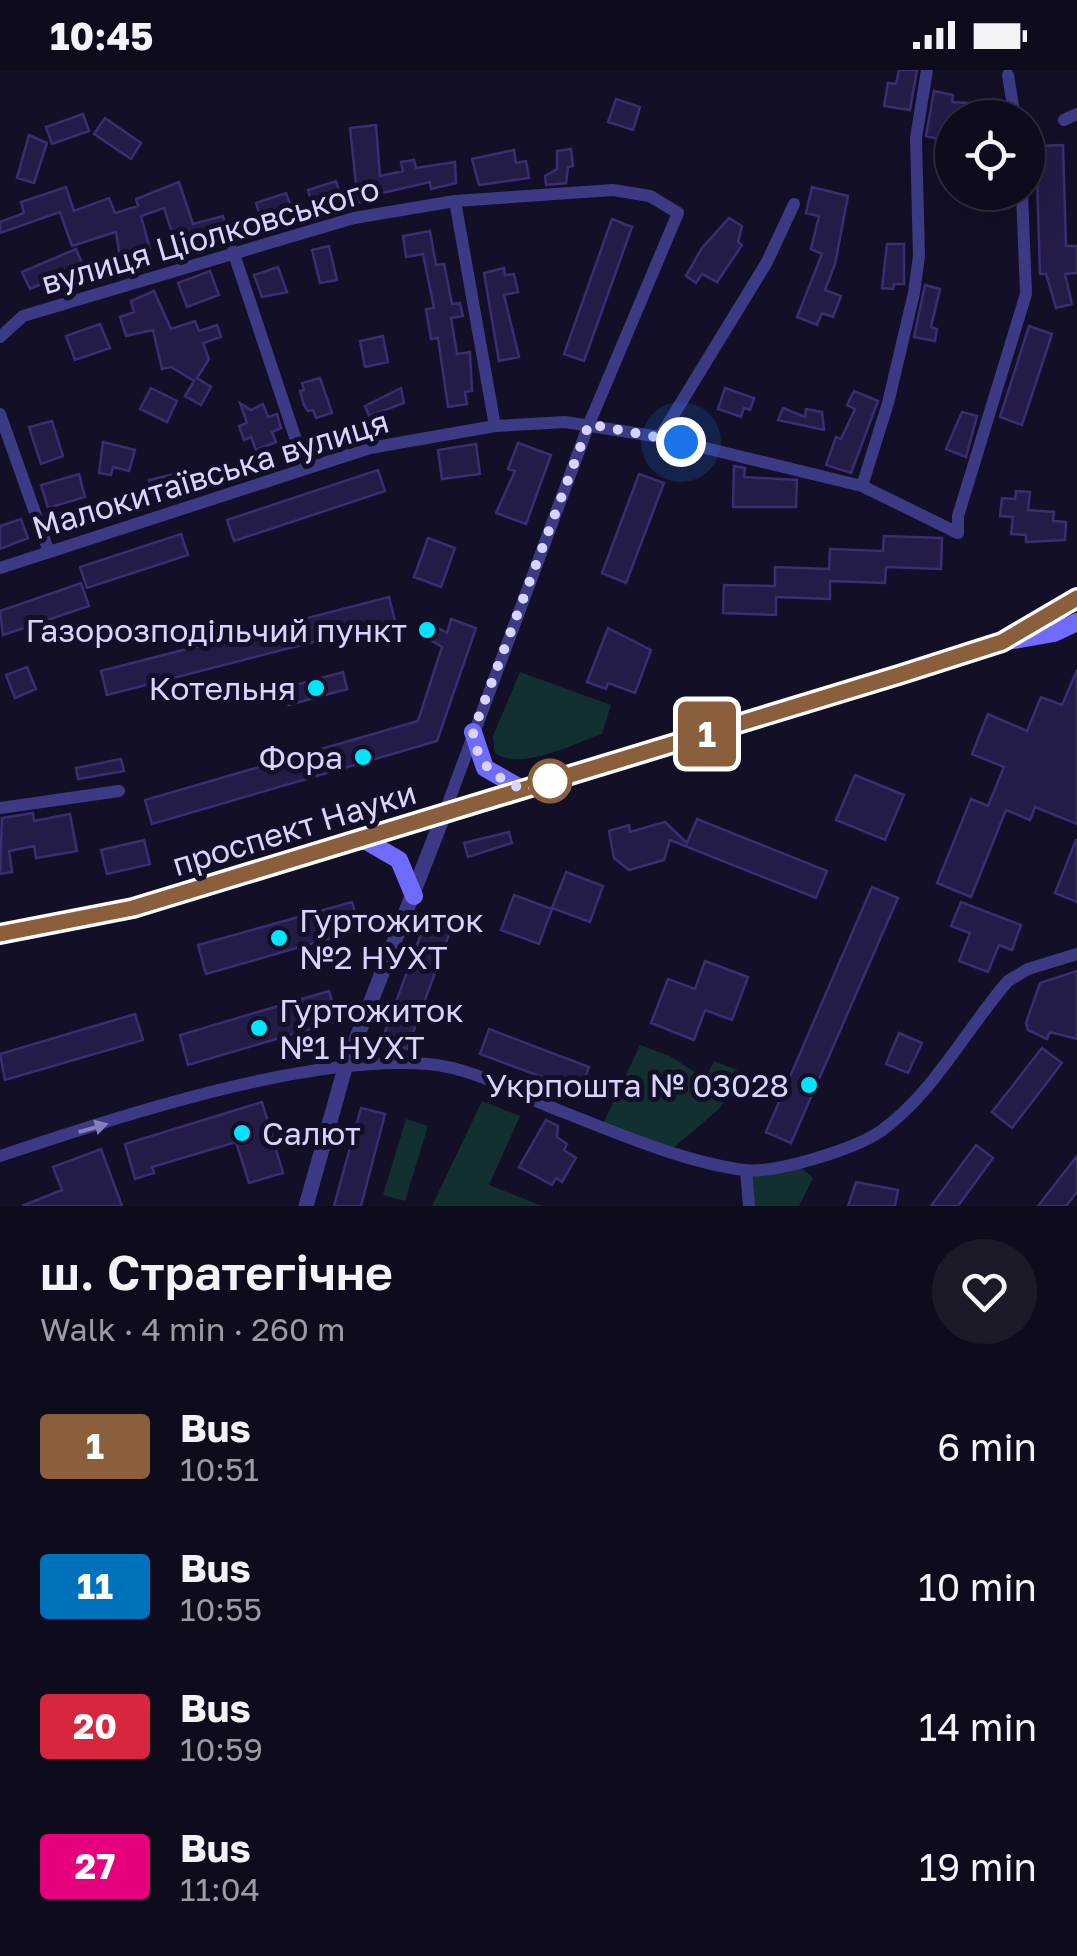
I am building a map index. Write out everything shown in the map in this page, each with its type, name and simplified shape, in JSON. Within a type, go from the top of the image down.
[{"type":"main road","name":"проспект Науки","points":[[1002,642],[1077,598]]},
{"type":"main road","name":"проспект Науки","points":[[0,934],[133,908],[1002,642],[1054,633],[1077,624]]},
{"type":"main road","points":[[473,732],[485,768],[524,790]]},
{"type":"main road","points":[[363,839],[399,860],[414,896]]},
{"type":"street","points":[[862,486],[888,403],[914,293],[918,256],[916,138],[927,70]]},
{"type":"street","points":[[1008,76],[1013,100]]},
{"type":"street","name":"вулиця Ціолковського","points":[[0,337],[23,316],[354,218],[455,201],[613,190],[650,196],[678,212],[589,424]]},
{"type":"street","points":[[455,201],[495,426]]},
{"type":"street","points":[[660,437],[767,262],[794,204]]},
{"type":"street","name":"Малокитаївська вулиця","points":[[0,568],[370,448],[495,426],[589,424],[660,437],[862,486],[958,534],[958,516],[1026,294],[1023,210]]},
{"type":"street","points":[[233,251],[305,468]]},
{"type":"street","points":[[0,414],[49,552]]},
{"type":"street","points":[[306,1206],[346,1068],[589,424]]},
{"type":"street","points":[[0,808],[120,791]]},
{"type":"street","points":[[0,1156],[272,1079],[391,1064],[451,1067],[602,1126],[746,1170],[823,1155],[882,1130],[924,1089],[1008,981],[1028,969],[1077,954]]},
{"type":"street","points":[[746,1170],[749,1206]]},
{"type":"green space","points":[[520,672],[611,705],[602,734],[533,758],[506,758],[495,753],[493,736]]},
{"type":"green space","points":[[640,1045],[670,1056],[705,1079],[714,1061],[745,1073],[720,1108],[671,1150],[602,1126]]},
{"type":"green space","points":[[482,1101],[520,1116],[489,1185],[542,1206],[432,1206]]},
{"type":"green space","points":[[406,1119],[428,1126],[405,1201],[383,1195]]},
{"type":"green space","points":[[794,1161],[813,1178],[799,1206],[749,1206],[746,1170]]},
{"type":"building","points":[[899,70],[917,70],[910,110],[884,106],[888,83],[896,84]]},
{"type":"building","points":[[934,91],[953,95],[952,100],[935,100],[935,138],[926,136]]},
{"type":"building","points":[[616,99],[640,107],[633,130],[608,122]]},
{"type":"building","points":[[83,114],[89,131],[52,144],[46,127]]},
{"type":"building","points":[[105,118],[141,143],[131,159],[94,134]]},
{"type":"building","points":[[376,125],[380,176],[403,171],[401,162],[414,160],[416,168],[455,162],[456,183],[431,189],[430,182],[378,194],[379,201],[358,203],[350,128]]},
{"type":"building","points":[[29,135],[47,143],[34,183],[17,178]]},
{"type":"building","points":[[1063,145],[1066,246],[1077,246],[1077,273],[1065,274],[1072,304],[1056,308],[1046,274],[1040,274],[1038,210],[1045,210],[1045,146]]},
{"type":"building","points":[[571,149],[573,166],[568,167],[566,183],[546,185],[545,176],[557,169],[557,151]]},
{"type":"building","points":[[514,150],[516,163],[526,161],[529,178],[479,185],[472,159]]},
{"type":"building","points":[[336,181],[344,208],[332,212],[328,202],[313,207],[308,190]]},
{"type":"building","points":[[179,182],[193,224],[223,216],[228,235],[177,248],[164,208],[141,216],[150,249],[136,254],[139,265],[122,271],[116,232],[72,246],[60,212],[0,233],[0,222],[24,213],[21,202],[66,187],[74,211],[109,198],[115,213],[138,206],[136,199]]},
{"type":"building","points":[[812,187],[848,196],[835,264],[825,290],[841,296],[833,317],[822,313],[817,325],[797,317],[822,254],[811,249],[819,216],[806,213]]},
{"type":"building","points":[[286,193],[292,210],[261,220],[256,203]]},
{"type":"building","points":[[729,218],[742,226],[738,242],[742,245],[717,282],[702,274],[696,283],[686,276],[702,248]]},
{"type":"building","points":[[612,219],[632,227],[584,361],[564,354]]},
{"type":"building","points":[[430,231],[436,265],[444,264],[452,304],[460,303],[463,316],[451,318],[457,354],[470,352],[472,391],[465,392],[467,404],[448,407],[438,338],[431,339],[426,309],[434,308],[423,254],[406,257],[403,236]]},
{"type":"building","points":[[887,244],[904,244],[904,284],[894,284],[893,289],[882,288]]},
{"type":"building","points":[[329,246],[337,280],[320,283],[312,250]]},
{"type":"building","points":[[76,249],[86,272],[68,279],[66,273],[30,289],[22,272]]},
{"type":"building","points":[[278,267],[287,292],[262,297],[254,275]]},
{"type":"building","points":[[504,268],[505,275],[514,274],[518,292],[504,295],[519,357],[499,361],[484,273]]},
{"type":"building","points":[[210,271],[219,295],[187,307],[178,283]]},
{"type":"building","points":[[925,285],[940,289],[931,327],[937,329],[935,341],[914,337]]},
{"type":"building","points":[[154,291],[171,329],[195,321],[199,331],[217,325],[221,337],[203,343],[209,359],[197,378],[211,387],[201,405],[185,396],[194,381],[171,367],[162,369],[153,330],[126,336],[120,317],[134,312],[131,301]]},
{"type":"building","points":[[100,324],[110,348],[75,360],[66,336]]},
{"type":"building","points":[[1029,326],[1052,334],[1022,425],[1000,417]]},
{"type":"building","points":[[383,336],[388,362],[365,367],[360,341]]},
{"type":"building","points":[[320,378],[332,413],[316,418],[313,410],[308,411],[304,405],[300,391],[304,390],[302,383]]},
{"type":"building","points":[[151,388],[177,401],[167,422],[140,409]]},
{"type":"building","points":[[401,388],[404,403],[369,416],[365,406]]},
{"type":"building","points":[[725,388],[754,398],[750,410],[744,408],[741,417],[718,409]]},
{"type":"building","points":[[854,391],[878,401],[851,473],[826,465],[836,437],[841,439],[855,409],[847,405]]},
{"type":"building","points":[[240,403],[251,410],[263,404],[268,417],[277,414],[281,428],[272,432],[276,442],[256,450],[251,437],[244,440],[239,426],[247,423]]},
{"type":"building","points":[[783,408],[805,417],[806,409],[822,412],[824,430],[778,420]]},
{"type":"building","points":[[962,412],[977,416],[966,457],[946,449]]},
{"type":"building","points":[[52,421],[63,456],[41,464],[29,427]]},
{"type":"building","points":[[103,442],[135,450],[129,471],[113,467],[111,475],[99,473]]},
{"type":"building","points":[[518,443],[551,455],[526,524],[496,513],[515,471],[508,469]]},
{"type":"building","points":[[476,444],[480,474],[442,479],[438,450]]},
{"type":"building","points":[[734,466],[745,468],[744,477],[797,480],[796,507],[733,507]]},
{"type":"building","points":[[378,470],[385,491],[234,541],[227,520]]},
{"type":"building","points":[[79,474],[85,497],[48,508],[41,485]]},
{"type":"building","points":[[175,474],[180,497],[154,502],[149,480]]},
{"type":"building","points":[[639,474],[664,483],[626,583],[602,573]]},
{"type":"building","points":[[1016,491],[1030,492],[1028,510],[1054,512],[1053,521],[1066,522],[1065,540],[1026,542],[1026,535],[1011,534],[1013,517],[1000,516],[1002,498],[1015,499]]},
{"type":"building","points":[[21,519],[28,538],[0,549],[0,526]]},
{"type":"building","points":[[181,534],[188,555],[87,588],[80,567]]},
{"type":"building","points":[[884,536],[942,538],[941,569],[886,567],[885,583],[830,581],[830,599],[776,597],[776,615],[723,613],[724,585],[775,586],[775,567],[829,569],[830,549],[883,551]]},
{"type":"building","points":[[428,538],[455,548],[441,587],[414,577]]},
{"type":"building","points":[[81,583],[89,606],[3,635],[0,611]]},
{"type":"building","points":[[389,597],[395,621],[107,695],[101,671]]},
{"type":"building","points":[[451,619],[476,628],[437,741],[152,824],[145,800],[418,721],[442,647],[420,634],[427,622],[447,633]]},
{"type":"building","points":[[608,628],[651,650],[635,693],[608,683],[606,689],[587,682]]},
{"type":"building","points":[[27,667],[36,689],[15,698],[6,675]]},
{"type":"building","points":[[1077,670],[1077,824],[1035,807],[1030,820],[1006,810],[971,897],[937,883],[971,799],[988,806],[1004,767],[972,754],[988,714],[1027,731],[1041,697],[1062,705]]},
{"type":"building","name":"Котельня","points":[[343,672],[347,689],[289,705],[284,688]]},
{"type":"building","points":[[121,759],[124,771],[78,779],[76,768]]},
{"type":"building","points":[[855,775],[904,795],[885,840],[836,820]]},
{"type":"building","points":[[33,813],[34,821],[70,814],[77,851],[36,858],[34,846],[9,851],[12,872],[0,874],[2,818]]},
{"type":"building","points":[[697,819],[827,871],[816,898],[670,840],[664,860],[629,870],[614,858],[609,831],[629,825],[630,832],[665,822],[687,843]]},
{"type":"building","points":[[509,832],[512,843],[468,857],[464,843]]},
{"type":"building","points":[[144,840],[150,864],[107,874],[101,850]]},
{"type":"building","points":[[1077,840],[1077,902],[1055,893]]},
{"type":"building","points":[[566,872],[603,886],[590,922],[552,908]]},
{"type":"building","points":[[872,887],[898,898],[791,1143],[766,1132]]},
{"type":"building","points":[[514,895],[552,909],[539,944],[501,930]]},
{"type":"building","name":"Гуртожиток №2 НУХТ","points":[[352,902],[360,930],[206,974],[198,945]]},
{"type":"building","points":[[961,902],[1021,925],[1012,950],[999,945],[988,972],[959,961],[970,933],[951,926]]},
{"type":"building","points":[[429,912],[454,921],[407,1049],[382,1040]]},
{"type":"building","points":[[705,961],[748,977],[732,1020],[705,1010],[694,1040],[651,1023],[668,979],[695,989]]},
{"type":"building","points":[[1077,971],[1077,1039],[1050,1032],[1047,1039],[1028,1030],[1026,1023],[1040,983]]},
{"type":"building","name":"Гуртожиток №1 НУХТ","points":[[329,991],[338,1021],[188,1065],[180,1035]]},
{"type":"building","points":[[135,1014],[143,1040],[5,1080],[0,1054]]},
{"type":"building","points":[[489,1029],[589,1067],[580,1091],[480,1054]]},
{"type":"building","points":[[899,1033],[922,1043],[908,1073],[886,1064]]},
{"type":"building","points":[[1042,1048],[1062,1063],[1012,1128],[992,1112]]},
{"type":"building","points":[[262,1102],[283,1173],[249,1183],[236,1142],[152,1167],[154,1173],[135,1179],[125,1144]]},
{"type":"building","points":[[361,1108],[385,1114],[361,1206],[334,1206]]},
{"type":"building","points":[[546,1120],[558,1126],[557,1137],[567,1144],[564,1150],[576,1158],[562,1182],[556,1178],[552,1185],[519,1167]]},
{"type":"building","points":[[976,1145],[993,1158],[958,1206],[931,1206]]},
{"type":"building","points":[[101,1149],[122,1206],[22,1206],[62,1190],[53,1167]]},
{"type":"building","points":[[1077,1156],[1077,1192],[1066,1206],[1038,1206]]},
{"type":"building","points":[[856,1182],[898,1190],[895,1206],[848,1206]]},
{"type":"bus line","name":"1","points":[[0,934],[133,908],[902,674],[1002,642],[1077,598]]},
{"type":"place","name":"Газорозподільчий пункт","points":[[427,630]]},
{"type":"place","name":"Котельня","points":[[316,688]]},
{"type":"place","name":"Фора","points":[[363,757]]},
{"type":"place","name":"Гуртожиток №2 НУХТ","points":[[279,938]]},
{"type":"place","name":"Гуртожиток №1 НУХТ","points":[[259,1028]]},
{"type":"place","name":"Укрпошта № 03028","points":[[809,1085]]},
{"type":"place","name":"Салют","points":[[242,1133]]},
{"type":"route","points":[[550,781],[524,790],[492,774],[478,756],[473,732],[589,424],[681,442]]}]
